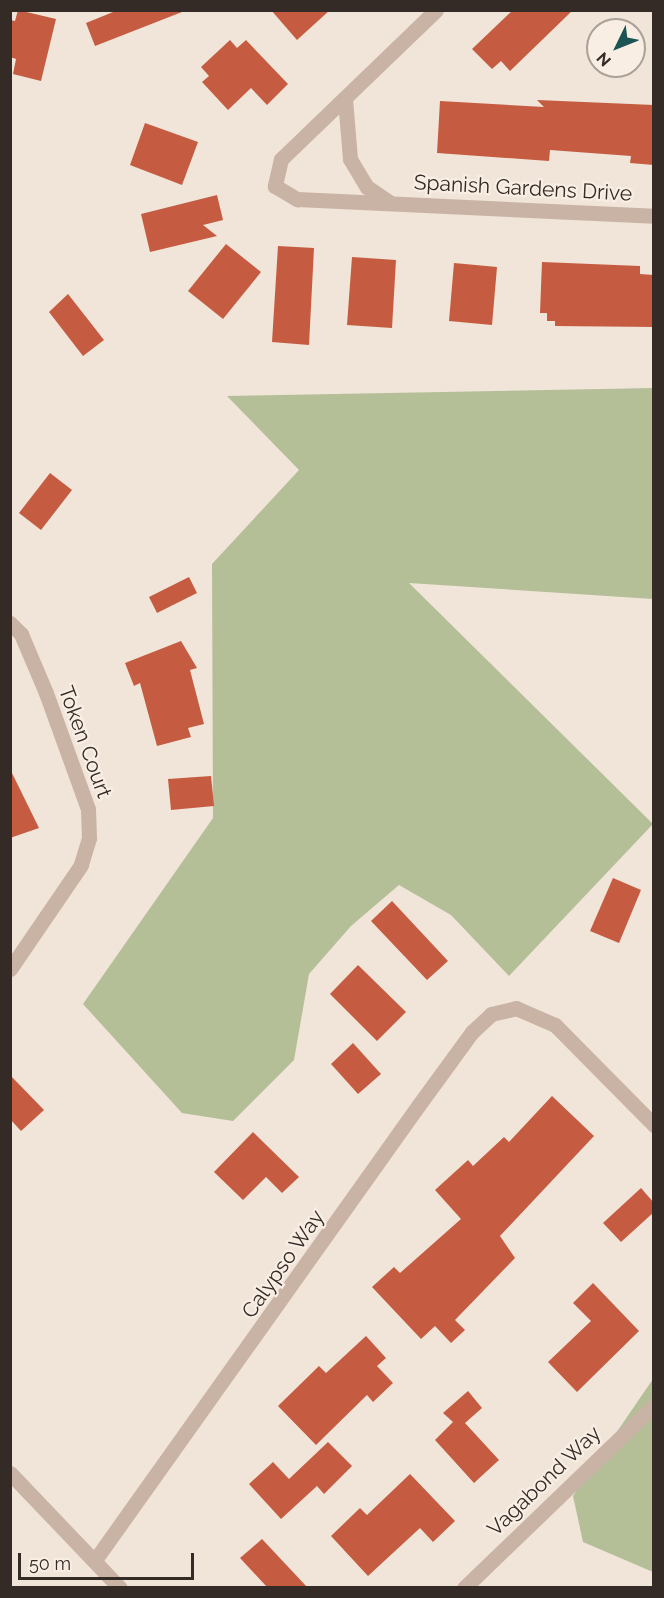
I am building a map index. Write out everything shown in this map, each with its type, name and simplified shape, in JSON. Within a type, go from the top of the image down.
[{"type":"street","name":"Spanish Gardens Drive","points":[[436,10],[281,159],[274,186],[297,200],[390,202],[654,216]]},
{"type":"street","name":"Spanish Gardens Drive","points":[[345,99],[350,159],[367,187],[390,202]]},
{"type":"street","name":"Token Court","points":[[10,622],[21,634],[50,703],[88,809],[90,838],[81,865],[10,969]]},
{"type":"street","name":"Calypso Way","points":[[95,1560],[472,1032],[491,1014],[516,1008],[555,1024],[654,1125]]},
{"type":"street","name":"Vagabond Way","points":[[464,1587],[654,1405]]},
{"type":"street","points":[[10,1473],[120,1587]]},
{"type":"green space","points":[[653,388],[653,599],[409,583],[653,824],[509,976],[451,915],[399,885],[351,926],[309,974],[294,1060],[233,1121],[182,1113],[83,1004],[213,818],[212,564],[299,470],[227,396]]},
{"type":"green space","points":[[653,1379],[653,1572],[583,1542],[573,1496]]},
{"type":"building","points":[[18,10],[56,19],[41,81],[13,74],[16,59],[10,57],[10,20],[15,21]]},
{"type":"building","points":[[118,10],[182,10],[182,12],[95,46],[86,23]]},
{"type":"building","points":[[271,10],[330,10],[297,40]]},
{"type":"building","points":[[513,10],[573,10],[510,71],[501,61],[492,69],[472,49]]},
{"type":"building","points":[[230,40],[237,48],[246,40],[288,84],[267,105],[251,88],[228,110],[202,82],[209,76],[201,67]]},
{"type":"building","points":[[537,100],[654,105],[654,165],[630,163],[631,156],[550,150],[549,161],[437,153],[440,101],[544,107]]},
{"type":"building","points":[[145,123],[198,142],[182,185],[130,165]]},
{"type":"building","points":[[217,195],[223,220],[203,225],[217,236],[150,252],[141,214]]},
{"type":"building","points":[[226,244],[261,272],[223,319],[188,291]]},
{"type":"building","points":[[278,246],[314,248],[309,345],[272,342]]},
{"type":"building","points":[[352,257],[396,260],[392,328],[347,325]]},
{"type":"building","points":[[542,262],[640,266],[640,274],[654,275],[654,327],[555,326],[555,321],[547,321],[547,313],[540,313]]},
{"type":"building","points":[[454,263],[497,267],[492,325],[449,321]]},
{"type":"building","points":[[68,294],[104,340],[83,356],[49,312]]},
{"type":"building","points":[[50,473],[72,490],[41,530],[19,513]]},
{"type":"building","points":[[189,577],[197,593],[157,613],[149,597]]},
{"type":"building","points":[[181,641],[197,668],[190,670],[204,724],[188,728],[191,737],[157,746],[140,683],[134,686],[125,663]]},
{"type":"building","points":[[10,769],[39,828],[10,838]]},
{"type":"building","points":[[211,776],[214,806],[171,810],[168,779]]},
{"type":"building","points":[[613,878],[641,890],[619,943],[590,931]]},
{"type":"building","points":[[392,901],[448,961],[427,980],[371,921]]},
{"type":"building","points":[[358,965],[406,1012],[377,1041],[330,994]]},
{"type":"building","points":[[353,1043],[381,1074],[358,1094],[331,1064]]},
{"type":"building","points":[[10,1075],[44,1110],[21,1131],[10,1119]]},
{"type":"building","points":[[552,1096],[594,1136],[500,1236],[515,1258],[455,1320],[465,1330],[451,1343],[435,1326],[421,1339],[372,1287],[394,1267],[400,1273],[461,1219],[435,1190],[468,1160],[473,1166],[504,1137],[509,1142]]},
{"type":"building","points":[[253,1132],[299,1177],[282,1193],[266,1177],[243,1200],[214,1172]]},
{"type":"building","points":[[641,1188],[654,1203],[654,1212],[621,1242],[603,1223]]},
{"type":"building","points":[[593,1283],[639,1331],[577,1392],[548,1362],[591,1321],[573,1303]]},
{"type":"building","points":[[366,1336],[386,1358],[377,1366],[393,1383],[373,1402],[367,1395],[316,1445],[278,1406],[319,1366],[326,1373]]},
{"type":"building","points":[[468,1391],[482,1408],[465,1423],[499,1460],[474,1483],[435,1440],[453,1422],[443,1413]]},
{"type":"building","points":[[328,1442],[352,1466],[324,1494],[317,1486],[281,1519],[249,1484],[273,1462],[289,1479]]},
{"type":"building","points":[[410,1474],[455,1521],[433,1542],[420,1528],[368,1576],[331,1536],[360,1508],[367,1515]]},
{"type":"building","points":[[262,1539],[307,1587],[267,1587],[240,1558]]}]
